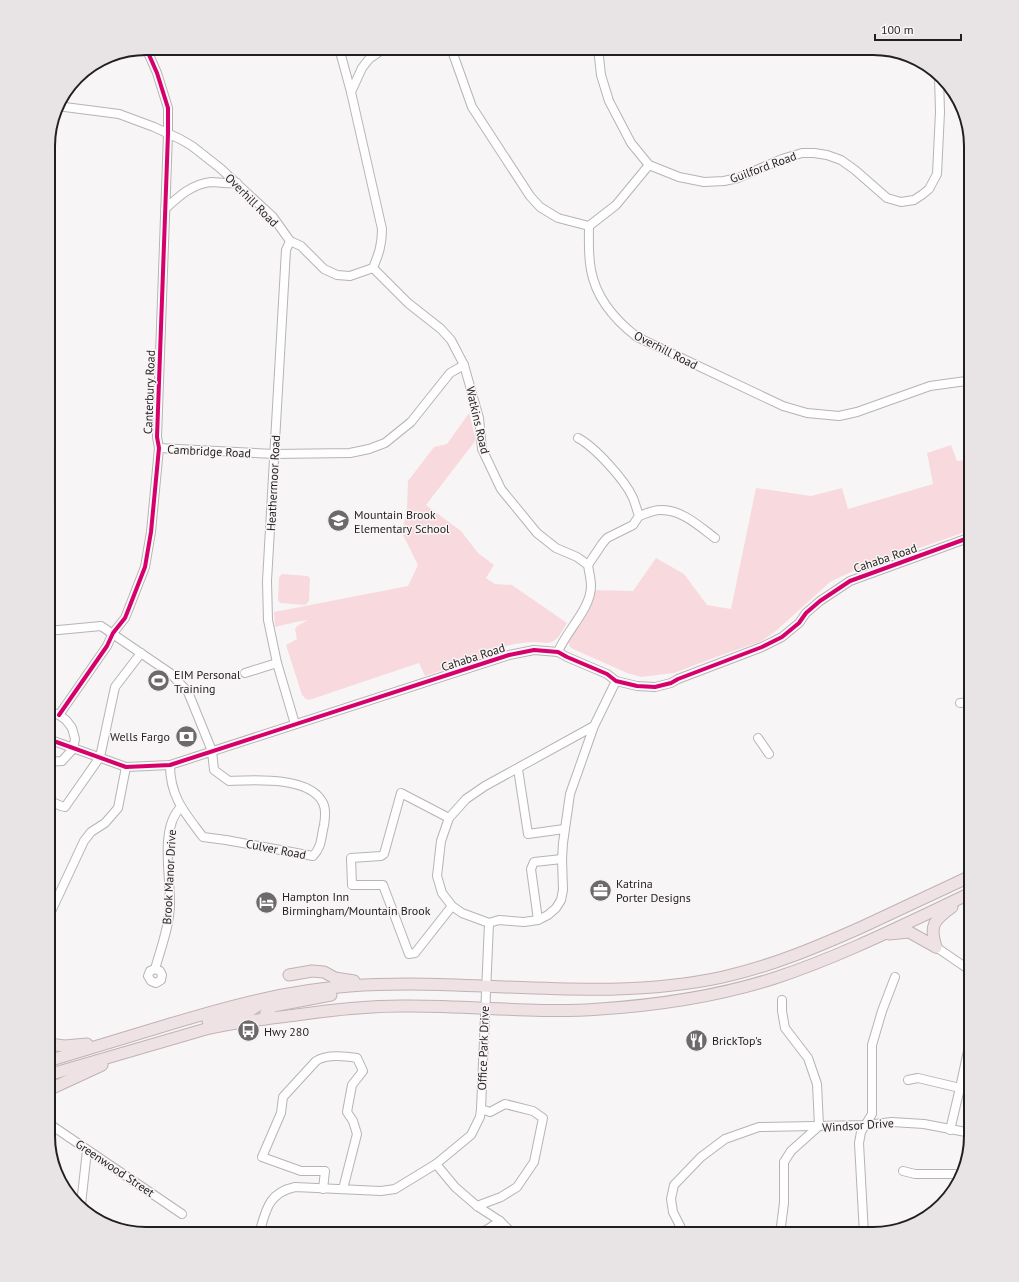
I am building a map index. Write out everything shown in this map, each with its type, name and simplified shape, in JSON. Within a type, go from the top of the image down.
[{"type":"highway","points":[[55,1059],[220,1009],[268,998],[315,990],[368,985],[440,985],[605,990],[652,987],[723,977],[763,966],[801,953],[840,937],[964,879]]},
{"type":"highway","points":[[55,1073],[227,1024],[350,1008],[380,1006],[549,1010],[601,1009],[655,1004],[718,993],[755,984],[821,961],[964,896]]},
{"type":"highway","points":[[936,948],[933,930],[934,923],[938,917],[964,898]]},
{"type":"highway","points":[[878,936],[909,932],[936,948]]},
{"type":"highway","points":[[289,975],[312,971],[324,972],[335,978],[368,985]]},
{"type":"highway","points":[[265,1019],[266,1012],[273,1006],[338,994],[368,985]]},
{"type":"highway","points":[[55,1086],[167,1036],[203,1023],[251,1010],[260,1006],[268,998]]},
{"type":"highway","points":[[55,1045],[65,1046],[110,1042]]},
{"type":"street","name":"Canterbury Road","points":[[59,715],[107,646],[113,633],[124,618],[145,567],[151,532],[159,448],[157,438],[166,209],[168,108],[149,55]]},
{"type":"street","points":[[341,55],[351,92],[382,229],[380,252],[372,268]]},
{"type":"street","points":[[351,92],[362,68],[369,59],[375,55]]},
{"type":"street","points":[[453,55],[472,107],[530,196],[540,208],[558,218],[589,226],[616,205],[649,165],[631,143],[608,102],[601,75],[599,55]]},
{"type":"street","name":"Guilford Road","points":[[649,165],[679,177],[704,182],[724,181],[738,178],[782,159],[802,153],[814,153],[827,155],[841,160],[855,170],[887,198],[901,202],[914,200],[929,188],[937,174],[940,112],[939,84]]},
{"type":"street","name":"Overhill Road","points":[[64,107],[119,114],[154,127],[192,146],[211,160],[273,217],[290,241],[301,246],[324,269],[337,275],[350,276],[372,268]]},
{"type":"street","points":[[166,209],[191,188],[201,184],[213,182],[230,184],[236,183]]},
{"type":"street","name":"Overhill Road","points":[[589,226],[591,271],[598,292],[610,312],[622,325],[639,338],[783,406],[807,413],[839,416],[857,412],[930,386],[964,381]]},
{"type":"street","name":"Heathermoor Road","points":[[290,241],[286,250],[267,581],[268,620],[277,663],[294,724]]},
{"type":"street","name":"Watkins Road","points":[[372,268],[408,303],[440,329],[450,340],[464,365],[479,418],[482,449],[501,489],[537,533],[556,548],[577,557],[588,565]]},
{"type":"street","name":"Cambridge Road","points":[[159,448],[274,454],[350,453],[369,449],[385,443],[411,422],[450,374],[464,365]]},
{"type":"street","points":[[578,438],[588,443],[619,476],[633,497],[639,516]]},
{"type":"street","points":[[560,648],[586,605],[591,587],[588,565],[607,538],[633,525],[639,516],[659,510],[671,511],[691,520],[715,538]]},
{"type":"street","name":"Cahaba Road","points":[[55,742],[126,767],[170,765],[510,655],[534,650],[560,648],[567,657],[607,674],[616,681],[637,686],[655,687],[671,683],[678,678],[762,647],[782,637],[799,623],[806,613],[820,601],[850,581],[964,540]]},
{"type":"street","name":"Culver Road","points":[[55,630],[101,626],[170,673],[188,692],[212,751],[214,770],[229,781],[286,781],[312,791],[324,804],[325,818],[319,850],[313,856],[203,837],[181,807]]},
{"type":"street","points":[[55,803],[64,807],[100,757],[115,687],[141,653]]},
{"type":"street","points":[[245,673],[277,663]]},
{"type":"street","points":[[594,726],[485,786],[466,799],[449,818],[441,841],[437,876],[442,893],[452,906],[462,913],[489,923],[499,920],[524,922],[538,920],[548,916],[556,908],[561,900],[563,890],[562,860],[564,830],[570,794],[594,726],[616,681]]},
{"type":"street","points":[[960,703],[964,703]]},
{"type":"street","points":[[55,714],[66,720],[72,728],[75,739],[74,749],[62,761],[55,762]]},
{"type":"street","points":[[758,738],[769,754]]},
{"type":"street","points":[[170,765],[170,776],[174,793],[181,807]]},
{"type":"street","points":[[55,903],[84,841],[91,832],[105,823],[118,808],[126,767]]},
{"type":"street","points":[[518,769],[528,834],[564,830]]},
{"type":"street","points":[[449,818],[401,793],[384,854],[381,856],[352,858],[352,885],[383,885],[409,954],[416,952],[452,906]]},
{"type":"street","name":"Brook Manor Drive","points":[[155,969],[165,934],[170,906],[168,861],[169,833],[175,813],[181,807]]},
{"type":"street","points":[[538,920],[532,869],[534,862],[562,860]]},
{"type":"street","name":"Office Park Drive","points":[[261,1227],[266,1208],[272,1199],[285,1190],[295,1187],[381,1191],[395,1189],[436,1164],[471,1135],[480,1117],[481,1109],[489,923]]},
{"type":"street","points":[[936,948],[964,966]]},
{"type":"street","points":[[864,1227],[859,1143],[862,1132],[872,1114],[872,1046],[882,1011],[895,977]]},
{"type":"street","points":[[680,1227],[673,1212],[670,1199],[674,1185],[701,1157],[725,1139],[759,1127],[819,1126],[817,1084],[808,1058],[785,1028],[782,1000]]},
{"type":"street","points":[[323,1189],[325,1171],[302,1171],[262,1157],[281,1113],[283,1097],[316,1061],[321,1058],[348,1057],[357,1058],[363,1071],[352,1085],[346,1112],[353,1121],[358,1134],[343,1189]]},
{"type":"street","points":[[950,1130],[964,1069]]},
{"type":"street","points":[[908,1080],[918,1078],[960,1088]]},
{"type":"street","points":[[477,1206],[501,1197],[517,1187],[534,1162],[543,1118],[533,1111],[505,1104],[490,1112],[481,1109]]},
{"type":"street","name":"Windsor Drive","points":[[781,1227],[784,1203],[784,1162],[791,1151],[819,1126],[866,1126],[892,1122],[924,1124],[964,1132]]},
{"type":"street","name":"Greenwood Street","points":[[55,1128],[182,1214]]},
{"type":"street","points":[[82,1200],[87,1150]]},
{"type":"street","points":[[436,1164],[455,1187],[477,1206],[500,1221],[506,1227]]},
{"type":"street","points":[[903,1171],[915,1174],[956,1174]]},
{"type":"street","points":[[491,1227],[500,1221]]},
{"type":"shaded area","points":[[469,413],[476,440],[426,505],[461,531],[478,553],[494,565],[486,578],[495,584],[512,585],[567,623],[561,634],[557,639],[550,643],[530,642],[510,645],[486,656],[425,676],[419,663],[309,700],[306,699],[302,695],[286,645],[297,639],[295,629],[297,626],[308,620],[275,627],[274,612],[408,586],[418,565],[402,533],[407,508],[408,481],[434,447],[447,444]]},
{"type":"shaded area","points":[[951,445],[957,461],[964,460],[964,532],[851,572],[830,582],[777,630],[762,641],[674,673],[641,677],[627,673],[571,648],[567,641],[587,610],[594,590],[633,591],[656,558],[684,574],[707,605],[731,609],[756,488],[811,496],[842,488],[848,509],[933,484],[927,453]]},
{"type":"shaded area","points":[[282,574],[308,576],[310,578],[309,601],[305,605],[280,603],[278,600],[279,577]]},
{"type":"cycle path","points":[[59,715],[107,646],[113,633],[125,618],[145,567],[151,532],[159,448],[157,437],[168,108],[157,73],[149,55]]},
{"type":"cycle path","points":[[55,742],[126,767],[170,765],[509,655],[534,650],[558,652],[607,674],[616,681],[637,686],[655,687],[671,683],[762,647],[782,637],[799,623],[806,613],[820,601],[850,581],[964,540]]},
{"type":"place","name":"Mountain Brook Elementary School","points":[[339,521]]},
{"type":"place","name":"EIM Personal Training","points":[[158,681]]},
{"type":"place","name":"Wells Fargo","points":[[186,736]]},
{"type":"place","name":"Katrina Porter Designs","points":[[601,890]]},
{"type":"place","name":"Hampton Inn Birmingham/Mountain Brook","points":[[267,903]]},
{"type":"place","name":"Hwy 280","points":[[248,1031]]},
{"type":"place","name":"BrickTop's","points":[[696,1040]]}]
